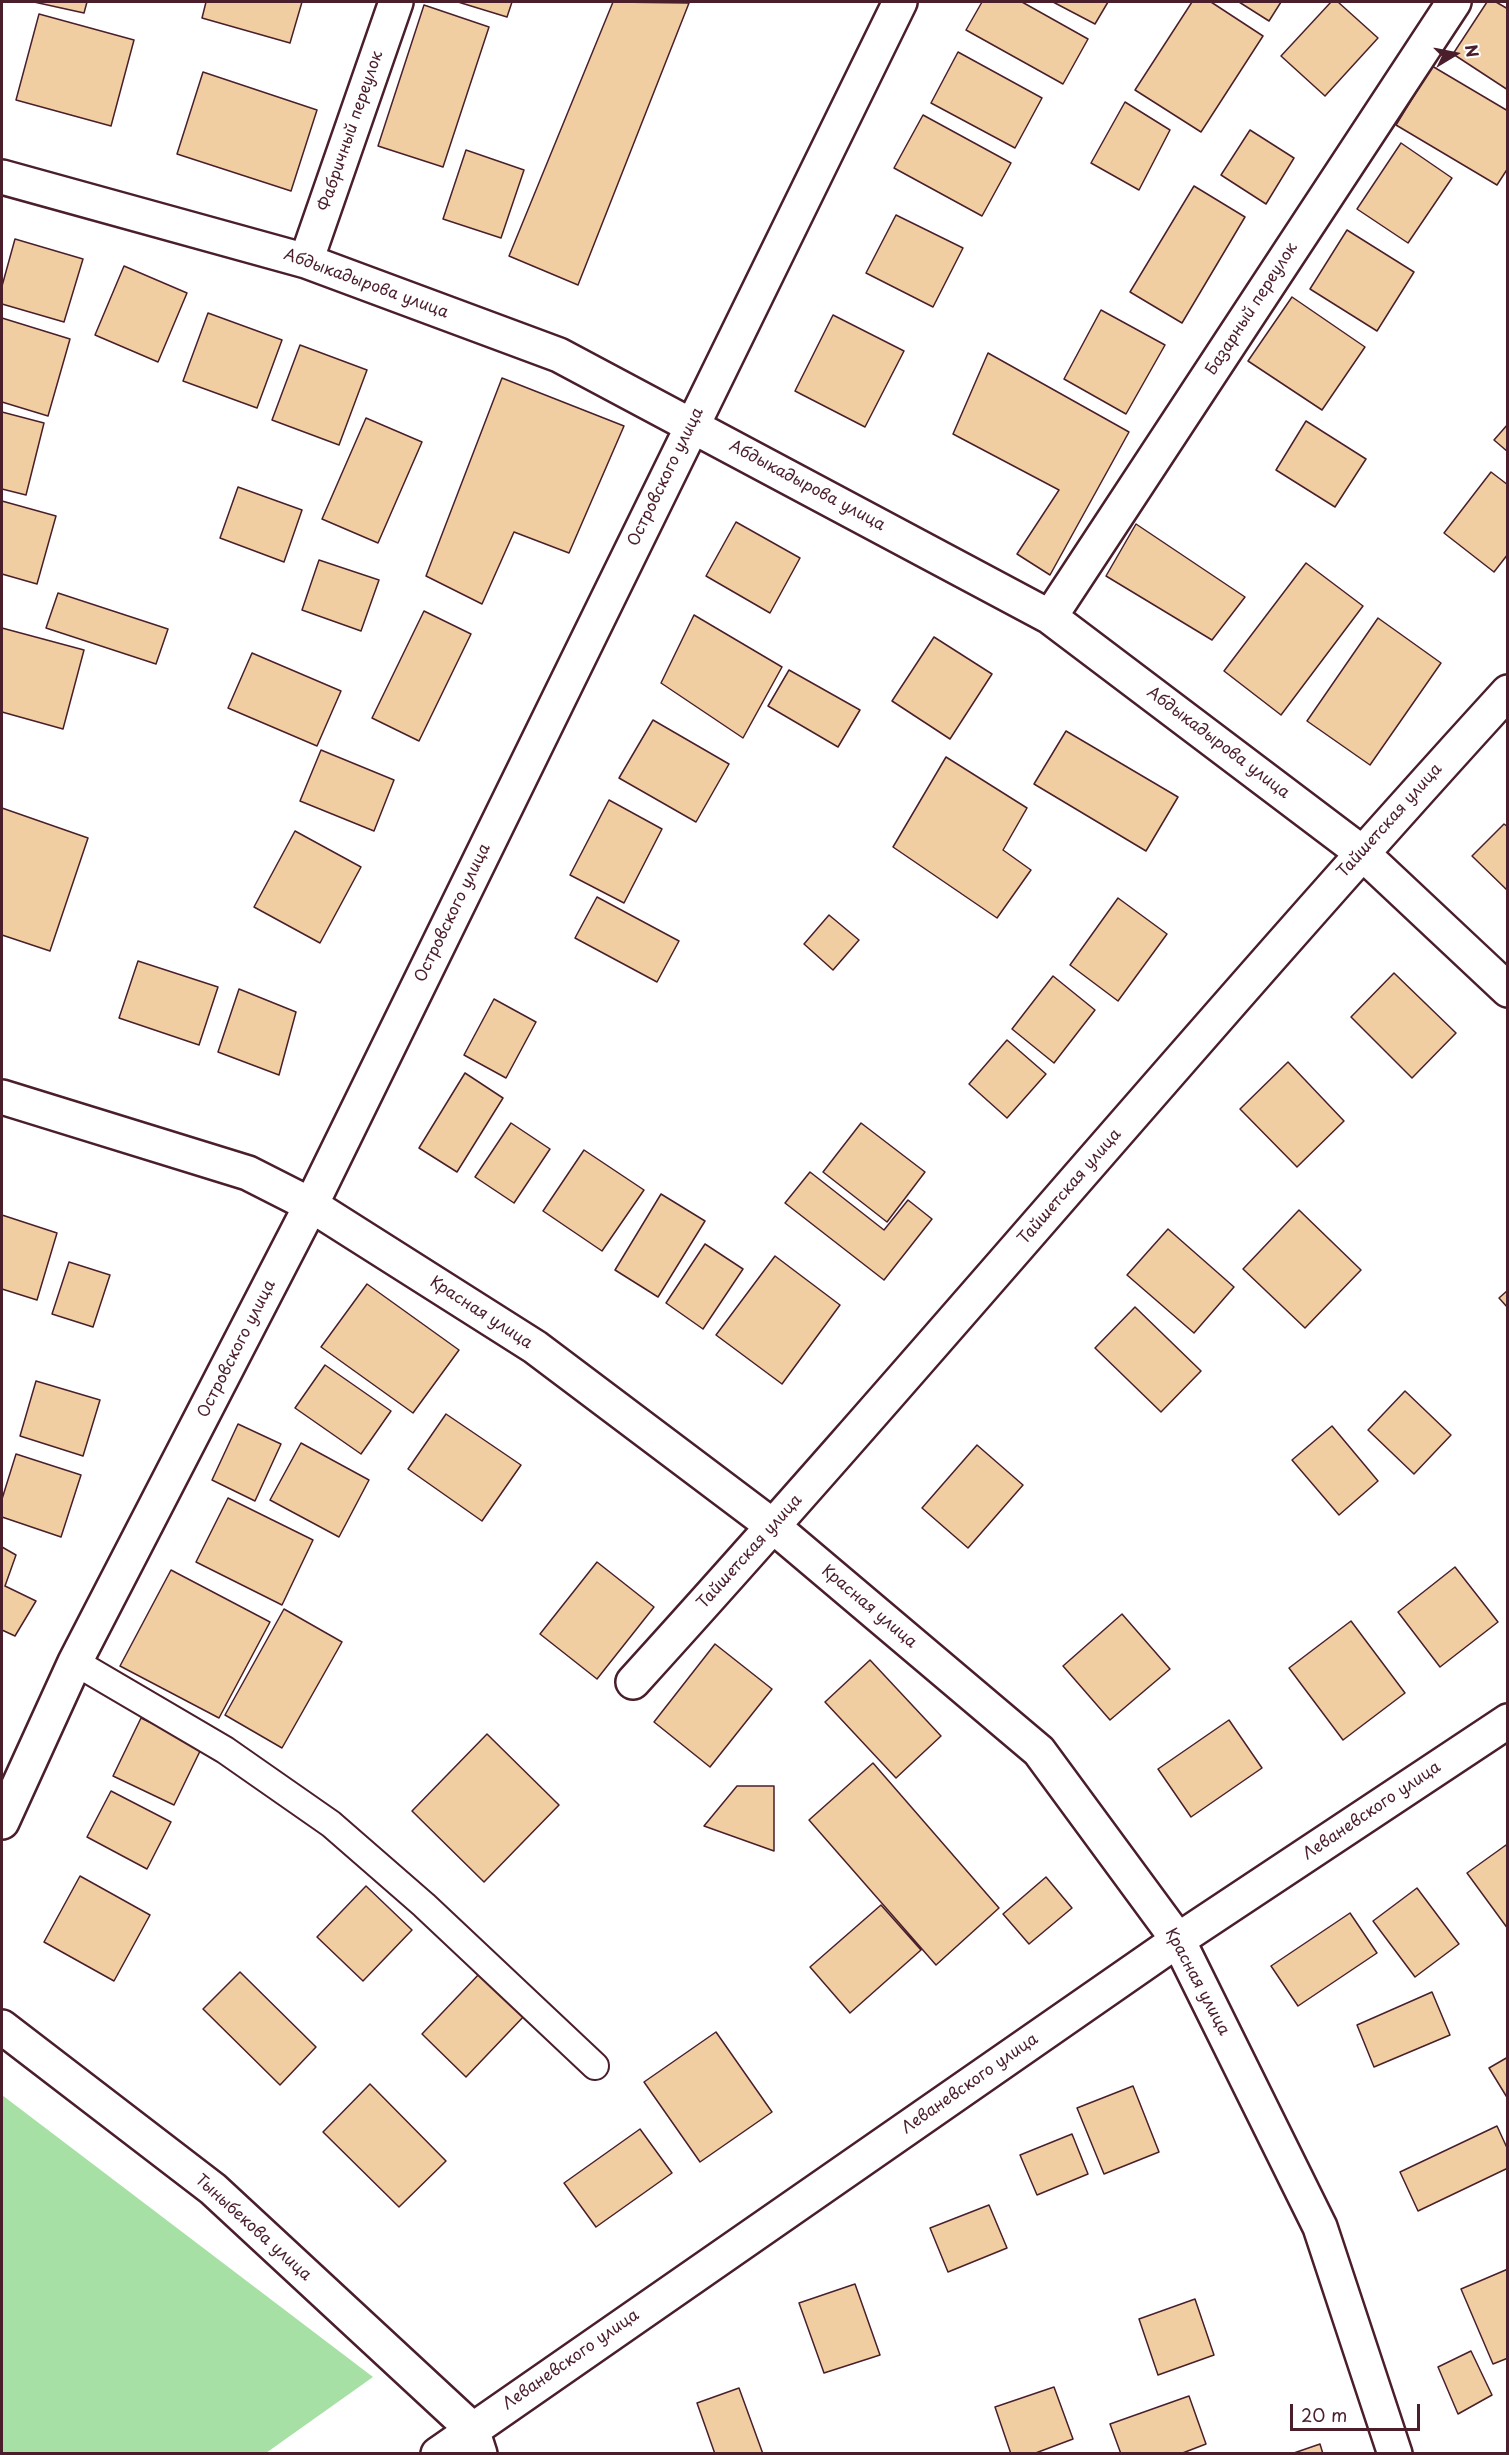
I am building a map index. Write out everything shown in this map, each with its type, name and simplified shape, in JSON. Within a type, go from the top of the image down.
[{"type":"street","name":"Фабричный переулок","points":[[306,261],[396,2]]},
{"type":"street","name":"Островского улица","points":[[2,1822],[75,1662],[311,1205],[900,2]]},
{"type":"street","name":"Базарный переулок","points":[[1050,617],[1454,2]]},
{"type":"street","name":"Абдыкадырова улица","points":[[2,177],[306,261],[559,355],[1050,617],[1362,852],[1508,990]]},
{"type":"street","name":"Тайшетская улица","points":[[633,1682],[774,1527],[1362,852],[1508,692]]},
{"type":"street","name":"Красная улица","points":[[2,1097],[248,1173],[311,1205],[535,1347],[774,1527],[1039,1751],[1179,1940],[1320,2227],[1395,2454]]},
{"type":"street","name":"Леваневского улица","points":[[438,2454],[476,2441],[1179,1940],[1508,1721]]},
{"type":"street","name":"Тыныбекова улица","points":[[2,2027],[213,2189],[476,2441]]},
{"type":"lane","points":[[75,1662],[225,1750],[331,1824],[424,1905],[595,2066]]},
{"type":"green space","points":[[2,2095],[373,2377],[266,2453],[2,2453]]},
{"type":"building","points":[[34,2],[87,2],[84,13]]},
{"type":"building","points":[[206,2],[302,2],[290,43],[202,18]]},
{"type":"building","points":[[458,2],[512,2],[507,17]]},
{"type":"building","points":[[613,2],[689,3],[578,285],[509,256]]},
{"type":"building","points":[[982,2],[1022,2],[1088,39],[1063,84],[966,30]]},
{"type":"building","points":[[1053,2],[1108,2],[1095,24]]},
{"type":"building","points":[[1192,2],[1211,2],[1263,36],[1201,132],[1135,90]]},
{"type":"building","points":[[1239,2],[1281,2],[1269,21]]},
{"type":"building","points":[[1331,2],[1338,2],[1378,38],[1325,96],[1281,56]]},
{"type":"building","points":[[1487,2],[1496,2],[1508,9],[1508,90],[1453,54]]},
{"type":"building","points":[[424,5],[489,27],[443,167],[378,146]]},
{"type":"building","points":[[39,14],[134,40],[111,126],[16,100]]},
{"type":"building","points":[[958,52],[1042,98],[1015,148],[931,103]]},
{"type":"building","points":[[1432,66],[1508,111],[1508,168],[1497,185],[1396,125]]},
{"type":"building","points":[[203,72],[317,110],[291,191],[177,154]]},
{"type":"building","points":[[1125,102],[1170,130],[1139,190],[1091,163]]},
{"type":"building","points":[[923,115],[1011,163],[982,216],[894,168]]},
{"type":"building","points":[[1250,130],[1294,158],[1266,204],[1221,175]]},
{"type":"building","points":[[1401,143],[1452,178],[1408,243],[1357,209]]},
{"type":"building","points":[[466,150],[524,170],[501,238],[443,219]]},
{"type":"building","points":[[1194,186],[1245,217],[1182,323],[1130,292]]},
{"type":"building","points":[[896,215],[963,248],[933,307],[866,273]]},
{"type":"building","points":[[1347,230],[1414,272],[1377,331],[1310,289]]},
{"type":"building","points":[[15,239],[83,259],[64,322],[2,304],[2,286]]},
{"type":"building","points":[[124,266],[187,293],[158,362],[95,335]]},
{"type":"building","points":[[1292,297],[1365,347],[1322,410],[1248,361]]},
{"type":"building","points":[[1101,310],[1165,345],[1126,414],[1064,379]]},
{"type":"building","points":[[208,313],[282,340],[257,408],[183,381]]},
{"type":"building","points":[[833,315],[904,351],[865,427],[795,391]]},
{"type":"building","points":[[2,318],[70,339],[48,416],[2,402]]},
{"type":"building","points":[[300,345],[367,370],[339,445],[272,420]]},
{"type":"building","points":[[988,353],[1129,432],[1050,575],[1017,554],[1059,490],[953,434]]},
{"type":"building","points":[[502,378],[624,426],[569,553],[514,532],[482,604],[426,576]]},
{"type":"building","points":[[2,412],[44,423],[26,495],[2,489]]},
{"type":"building","points":[[366,418],[422,442],[378,543],[322,519]]},
{"type":"building","points":[[1306,421],[1366,459],[1335,507],[1276,470]]},
{"type":"building","points":[[1508,424],[1508,452],[1494,440]]},
{"type":"building","points":[[1491,472],[1508,485],[1508,554],[1494,572],[1444,533]]},
{"type":"building","points":[[238,487],[302,510],[284,562],[220,538]]},
{"type":"building","points":[[2,501],[56,516],[37,584],[2,574]]},
{"type":"building","points":[[736,522],[800,558],[770,613],[706,576]]},
{"type":"building","points":[[1136,524],[1245,597],[1212,640],[1106,576]]},
{"type":"building","points":[[319,560],[379,580],[361,631],[302,610]]},
{"type":"building","points":[[1306,563],[1363,606],[1281,715],[1224,671]]},
{"type":"building","points":[[58,593],[168,629],[156,664],[46,628]]},
{"type":"building","points":[[424,611],[471,634],[419,741],[372,718]]},
{"type":"building","points":[[694,615],[782,667],[743,738],[661,683]]},
{"type":"building","points":[[1378,618],[1441,663],[1370,765],[1307,721]]},
{"type":"building","points":[[2,628],[84,650],[63,729],[2,712]]},
{"type":"building","points":[[934,637],[992,674],[950,739],[892,701]]},
{"type":"building","points":[[252,653],[341,691],[317,746],[228,708]]},
{"type":"building","points":[[789,670],[860,710],[838,747],[768,706]]},
{"type":"building","points":[[653,720],[729,764],[696,822],[619,778]]},
{"type":"building","points":[[1066,731],[1178,797],[1146,851],[1034,784]]},
{"type":"building","points":[[321,750],[394,780],[374,831],[300,801]]},
{"type":"building","points":[[946,757],[1027,808],[1003,850],[1031,870],[997,918],[893,847]]},
{"type":"building","points":[[609,800],[662,829],[624,903],[570,875]]},
{"type":"building","points":[[2,808],[88,838],[50,951],[2,935]]},
{"type":"building","points":[[1504,824],[1508,827],[1508,891],[1472,856]]},
{"type":"building","points":[[295,831],[361,867],[320,943],[254,907]]},
{"type":"building","points":[[597,897],[679,941],[657,982],[575,938]]},
{"type":"building","points":[[1118,898],[1167,934],[1118,1001],[1070,965]]},
{"type":"building","points":[[829,915],[859,940],[833,970],[804,944]]},
{"type":"building","points":[[138,961],[218,987],[199,1045],[119,1018]]},
{"type":"building","points":[[1394,973],[1456,1033],[1412,1078],[1351,1017]]},
{"type":"building","points":[[1053,976],[1095,1010],[1054,1063],[1012,1029]]},
{"type":"building","points":[[239,989],[296,1012],[279,1075],[218,1052]]},
{"type":"building","points":[[494,999],[536,1022],[506,1078],[464,1055]]},
{"type":"building","points":[[1007,1040],[1046,1074],[1007,1118],[969,1084]]},
{"type":"building","points":[[1288,1062],[1344,1121],[1297,1167],[1240,1109]]},
{"type":"building","points":[[465,1073],[503,1098],[457,1172],[419,1148]]},
{"type":"building","points":[[511,1123],[550,1149],[514,1203],[475,1177]]},
{"type":"building","points":[[861,1123],[925,1172],[887,1222],[823,1172]]},
{"type":"building","points":[[584,1150],[644,1190],[602,1251],[543,1211]]},
{"type":"building","points":[[810,1172],[884,1230],[908,1200],[932,1219],[884,1280],[785,1203]]},
{"type":"building","points":[[661,1194],[705,1221],[658,1297],[615,1270]]},
{"type":"building","points":[[1299,1210],[1361,1270],[1305,1328],[1243,1269]]},
{"type":"building","points":[[2,1215],[57,1233],[37,1300],[2,1289]]},
{"type":"building","points":[[1168,1229],[1234,1287],[1194,1333],[1127,1275]]},
{"type":"building","points":[[705,1244],[743,1269],[703,1329],[666,1303]]},
{"type":"building","points":[[775,1256],[840,1305],[782,1384],[716,1335]]},
{"type":"building","points":[[69,1262],[110,1275],[93,1327],[52,1314]]},
{"type":"building","points":[[367,1284],[459,1350],[413,1413],[321,1347]]},
{"type":"building","points":[[1508,1290],[1508,1308],[1499,1298]]},
{"type":"building","points":[[1135,1307],[1201,1371],[1161,1412],[1095,1348]]},
{"type":"building","points":[[325,1365],[391,1411],[361,1454],[295,1408]]},
{"type":"building","points":[[36,1381],[100,1400],[83,1456],[20,1436]]},
{"type":"building","points":[[1405,1391],[1451,1435],[1414,1474],[1368,1430]]},
{"type":"building","points":[[446,1414],[521,1465],[482,1521],[408,1469]]},
{"type":"building","points":[[238,1424],[281,1444],[255,1501],[212,1480]]},
{"type":"building","points":[[1332,1426],[1378,1481],[1339,1515],[1292,1460]]},
{"type":"building","points":[[301,1443],[369,1480],[339,1537],[270,1500]]},
{"type":"building","points":[[977,1445],[1023,1485],[968,1548],[922,1508]]},
{"type":"building","points":[[16,1454],[81,1475],[61,1537],[2,1517],[2,1499]]},
{"type":"building","points":[[228,1498],[313,1540],[282,1605],[196,1562]]},
{"type":"building","points":[[2,1547],[16,1555],[5,1586],[36,1601],[15,1636],[2,1630]]},
{"type":"building","points":[[597,1562],[654,1607],[597,1679],[540,1634]]},
{"type":"building","points":[[1455,1567],[1498,1622],[1440,1667],[1398,1612]]},
{"type":"building","points":[[171,1570],[270,1622],[219,1718],[120,1666]]},
{"type":"building","points":[[284,1609],[342,1642],[282,1748],[225,1715]]},
{"type":"building","points":[[1122,1614],[1170,1669],[1110,1720],[1063,1666]]},
{"type":"building","points":[[1351,1621],[1405,1693],[1343,1740],[1289,1668]]},
{"type":"building","points":[[715,1644],[772,1689],[710,1767],[654,1722]]},
{"type":"building","points":[[870,1660],[941,1736],[896,1778],[825,1702]]},
{"type":"building","points":[[141,1718],[202,1747],[174,1805],[113,1776]]},
{"type":"building","points":[[1229,1720],[1262,1768],[1191,1817],[1158,1769]]},
{"type":"building","points":[[487,1734],[559,1805],[484,1882],[412,1811]]},
{"type":"building","points":[[873,1763],[999,1908],[936,1965],[809,1820]]},
{"type":"building","points":[[737,1786],[774,1786],[774,1851],[704,1826]]},
{"type":"building","points":[[111,1791],[171,1822],[147,1869],[87,1837]]},
{"type":"building","points":[[1506,1845],[1508,1848],[1508,1929],[1467,1873]]},
{"type":"building","points":[[80,1876],[150,1915],[114,1981],[44,1942]]},
{"type":"building","points":[[1046,1877],[1072,1908],[1029,1944],[1003,1914]]},
{"type":"building","points":[[366,1886],[412,1930],[363,1981],[317,1937]]},
{"type":"building","points":[[1417,1888],[1459,1944],[1415,1977],[1373,1921]]},
{"type":"building","points":[[881,1905],[921,1950],[850,2013],[810,1967]]},
{"type":"building","points":[[1350,1913],[1377,1953],[1298,2006],[1271,1966]]},
{"type":"building","points":[[240,1972],[316,2047],[280,2085],[203,2009]]},
{"type":"building","points":[[481,1972],[526,2014],[466,2077],[422,2034]]},
{"type":"building","points":[[1432,1992],[1450,2035],[1374,2067],[1357,2025]]},
{"type":"building","points":[[716,2032],[772,2112],[700,2162],[644,2082]]},
{"type":"building","points":[[1508,2057],[1508,2099],[1489,2068]]},
{"type":"building","points":[[370,2084],[446,2161],[399,2207],[323,2132]]},
{"type":"building","points":[[1133,2086],[1159,2152],[1104,2174],[1077,2108]]},
{"type":"building","points":[[1497,2126],[1508,2150],[1508,2168],[1418,2211],[1400,2172]]},
{"type":"building","points":[[640,2129],[672,2173],[596,2227],[564,2183]]},
{"type":"building","points":[[1072,2134],[1088,2174],[1037,2195],[1020,2155]]},
{"type":"building","points":[[989,2205],[1007,2248],[948,2272],[930,2228]]},
{"type":"building","points":[[1508,2269],[1508,2358],[1493,2364],[1461,2289]]},
{"type":"building","points":[[855,2284],[880,2355],[824,2373],[799,2303]]},
{"type":"building","points":[[1195,2299],[1214,2355],[1158,2375],[1139,2319]]},
{"type":"building","points":[[1471,2351],[1492,2395],[1458,2414],[1438,2367]]},
{"type":"building","points":[[1054,2387],[1073,2439],[1033,2454],[1011,2454],[995,2407]]},
{"type":"building","points":[[739,2388],[763,2454],[715,2454],[697,2403]]},
{"type":"building","points":[[1189,2396],[1206,2444],[1180,2454],[1121,2454],[1110,2424]]},
{"type":"building","points":[[1320,2444],[1323,2454],[1291,2454]]}]
